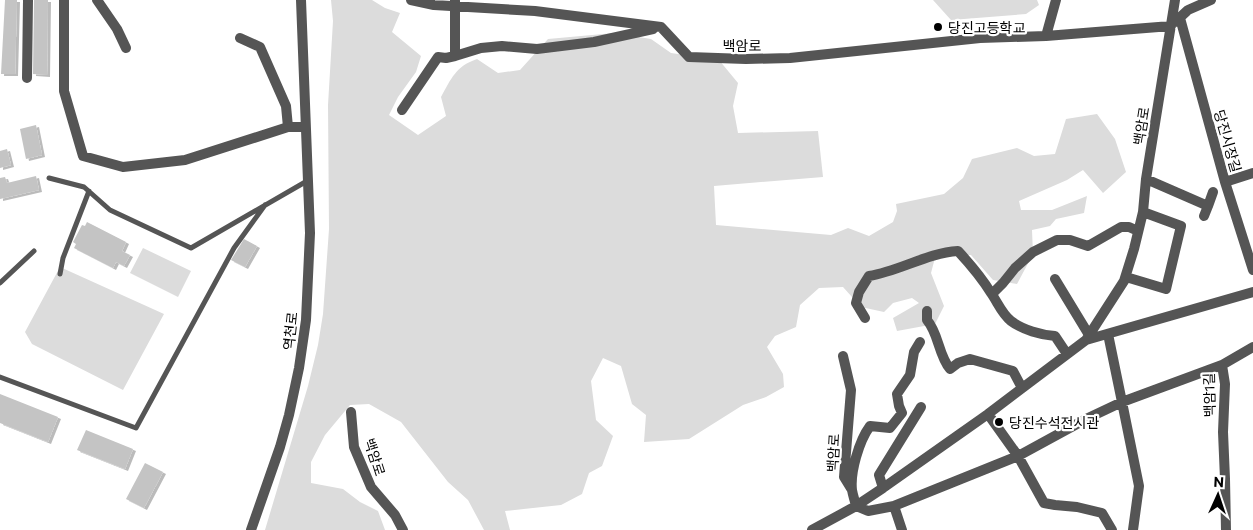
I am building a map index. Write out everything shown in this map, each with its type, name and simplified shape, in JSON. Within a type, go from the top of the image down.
[{"type":"street","points":[[27,78],[28,0]]},
{"type":"street","points":[[64,0],[64,92],[83,156],[123,167],[185,160],[288,126],[305,127]]},
{"type":"street","points":[[97,0],[118,29],[126,48]]},
{"type":"street","name":"역천로","points":[[251,530],[282,439],[301,360],[309,270],[308,181],[301,0]]},
{"type":"street","points":[[411,0],[434,5],[453,2],[661,27]]},
{"type":"street","points":[[1046,36],[1056,0]]},
{"type":"street","name":"백암로","points":[[812,530],[884,488],[988,414],[1087,337],[1126,277],[1143,212],[1146,179],[1175,0]]},
{"type":"street","points":[[1171,26],[1188,10],[1211,0]]},
{"type":"street","points":[[453,2],[455,56]]},
{"type":"street","name":"당진시장길","points":[[1180,18],[1225,182],[1253,270]]},
{"type":"street","name":"백암로","points":[[661,27],[689,58],[746,59],[827,55],[980,38],[1046,36],[1171,26]]},
{"type":"street","points":[[402,110],[438,57],[446,58],[481,48],[502,46],[537,49],[594,42],[661,27]]},
{"type":"street","points":[[240,38],[260,47],[286,106],[288,126]]},
{"type":"street","points":[[1225,182],[1253,173]]},
{"type":"street","points":[[1146,179],[1208,206]]},
{"type":"street","points":[[1204,216],[1213,192]]},
{"type":"street","points":[[1126,277],[1166,290],[1181,226],[1143,212]]},
{"type":"street","points":[[992,294],[1032,252],[1057,240],[1070,240],[1088,246],[1121,227],[1129,227],[1138,231]]},
{"type":"street","points":[[866,318],[856,303],[859,292],[869,276],[883,274],[926,257],[948,251],[958,251],[973,267],[999,307],[1012,322],[1041,335],[1055,336],[1067,354]]},
{"type":"street","points":[[1055,279],[1087,337],[1108,334],[1253,292]]},
{"type":"street","points":[[927,311],[927,320],[934,328],[944,362],[950,369],[958,363],[970,359],[1013,371],[1022,388]]},
{"type":"street","points":[[1108,334],[1139,486],[1133,530]]},
{"type":"street","name":"백암로","points":[[852,490],[854,465],[866,432],[870,426],[890,428],[902,413],[898,394],[910,375],[914,352],[920,342]]},
{"type":"street","points":[[1222,365],[1253,347]]},
{"type":"street","name":"백암로","points":[[843,356],[851,390],[844,477],[852,490],[856,506]]},
{"type":"street","name":"백암1길","points":[[894,506],[1018,456],[1086,419],[1122,402],[1222,365],[1225,384],[1223,432],[1226,479],[1226,530]]},
{"type":"street","points":[[884,488],[880,475],[921,406]]},
{"type":"street","name":"백암로","points":[[352,412],[354,447],[371,487],[395,515],[403,530]]},
{"type":"street","points":[[988,414],[1018,456],[1044,503],[1077,507],[1102,513],[1112,530]]},
{"type":"street","points":[[856,506],[868,511],[894,506],[902,530]]},
{"type":"lane","points":[[49,178],[84,187],[110,210],[191,248],[308,181]]},
{"type":"lane","points":[[60,274],[63,258],[88,191]]},
{"type":"lane","points":[[0,377],[136,428],[234,248],[265,205]]},
{"type":"lane","points":[[0,283],[34,250]]},
{"type":"shaded area","points":[[331,0],[372,0],[385,8],[400,13],[392,32],[421,56],[416,72],[398,97],[389,115],[418,135],[446,116],[441,97],[455,74],[464,65],[477,59],[498,73],[520,70],[548,39],[614,33],[651,39],[671,53],[719,60],[738,83],[733,106],[738,133],[818,131],[823,177],[714,186],[716,225],[831,235],[848,228],[869,236],[893,222],[897,211],[896,204],[944,194],[963,178],[972,159],[1017,148],[1034,156],[1055,154],[1066,119],[1097,114],[1115,139],[1126,172],[1103,193],[1083,170],[1067,180],[1019,201],[1021,210],[1052,210],[1087,196],[1084,213],[1056,219],[1050,226],[1032,230],[1033,254],[1017,284],[993,280],[971,255],[936,254],[931,273],[944,306],[935,324],[897,331],[893,318],[919,303],[912,298],[893,303],[884,312],[861,307],[843,287],[819,288],[800,305],[796,327],[775,336],[767,347],[783,374],[784,387],[766,397],[743,405],[689,439],[644,442],[646,415],[632,404],[621,366],[603,358],[591,381],[596,420],[613,436],[602,466],[589,473],[582,494],[561,505],[505,511],[510,530],[484,530],[468,500],[448,482],[401,422],[369,404],[350,405],[325,435],[311,462],[311,483],[343,489],[360,502],[378,511],[385,530],[265,530],[308,386],[323,314],[329,229],[328,105],[333,21]]},
{"type":"shaded area","points":[[933,0],[1037,0],[1039,5],[1026,14],[951,20]]},
{"type":"shaded area","points":[[143,248],[191,271],[178,297],[130,273]]},
{"type":"shaded area","points":[[60,267],[164,314],[123,390],[32,344],[25,332]]},
{"type":"building","points":[[5,0],[17,0],[15,74],[1,74]]},
{"type":"building","points":[[34,0],[48,0],[47,75],[33,74]]},
{"type":"building","points":[[36,125],[42,155],[26,159],[20,129]]},
{"type":"building","points":[[7,149],[11,165],[0,168],[0,151]]},
{"type":"building","points":[[36,176],[39,190],[0,199],[0,178],[5,177],[7,183]]},
{"type":"building","points":[[87,222],[126,242],[122,251],[130,255],[124,266],[116,262],[113,268],[74,248],[76,244],[73,242],[82,225],[85,226]]},
{"type":"building","points":[[244,239],[257,246],[245,267],[231,260]]},
{"type":"building","points":[[0,394],[58,417],[48,442],[0,423]]},
{"type":"building","points":[[86,430],[133,449],[125,469],[77,450]]},
{"type":"building","points":[[145,463],[163,472],[144,508],[126,499]]},
{"type":"place","name":"당진고등학교","points":[[938,27]]},
{"type":"place","name":"당진수석전시관","points":[[999,422]]}]
